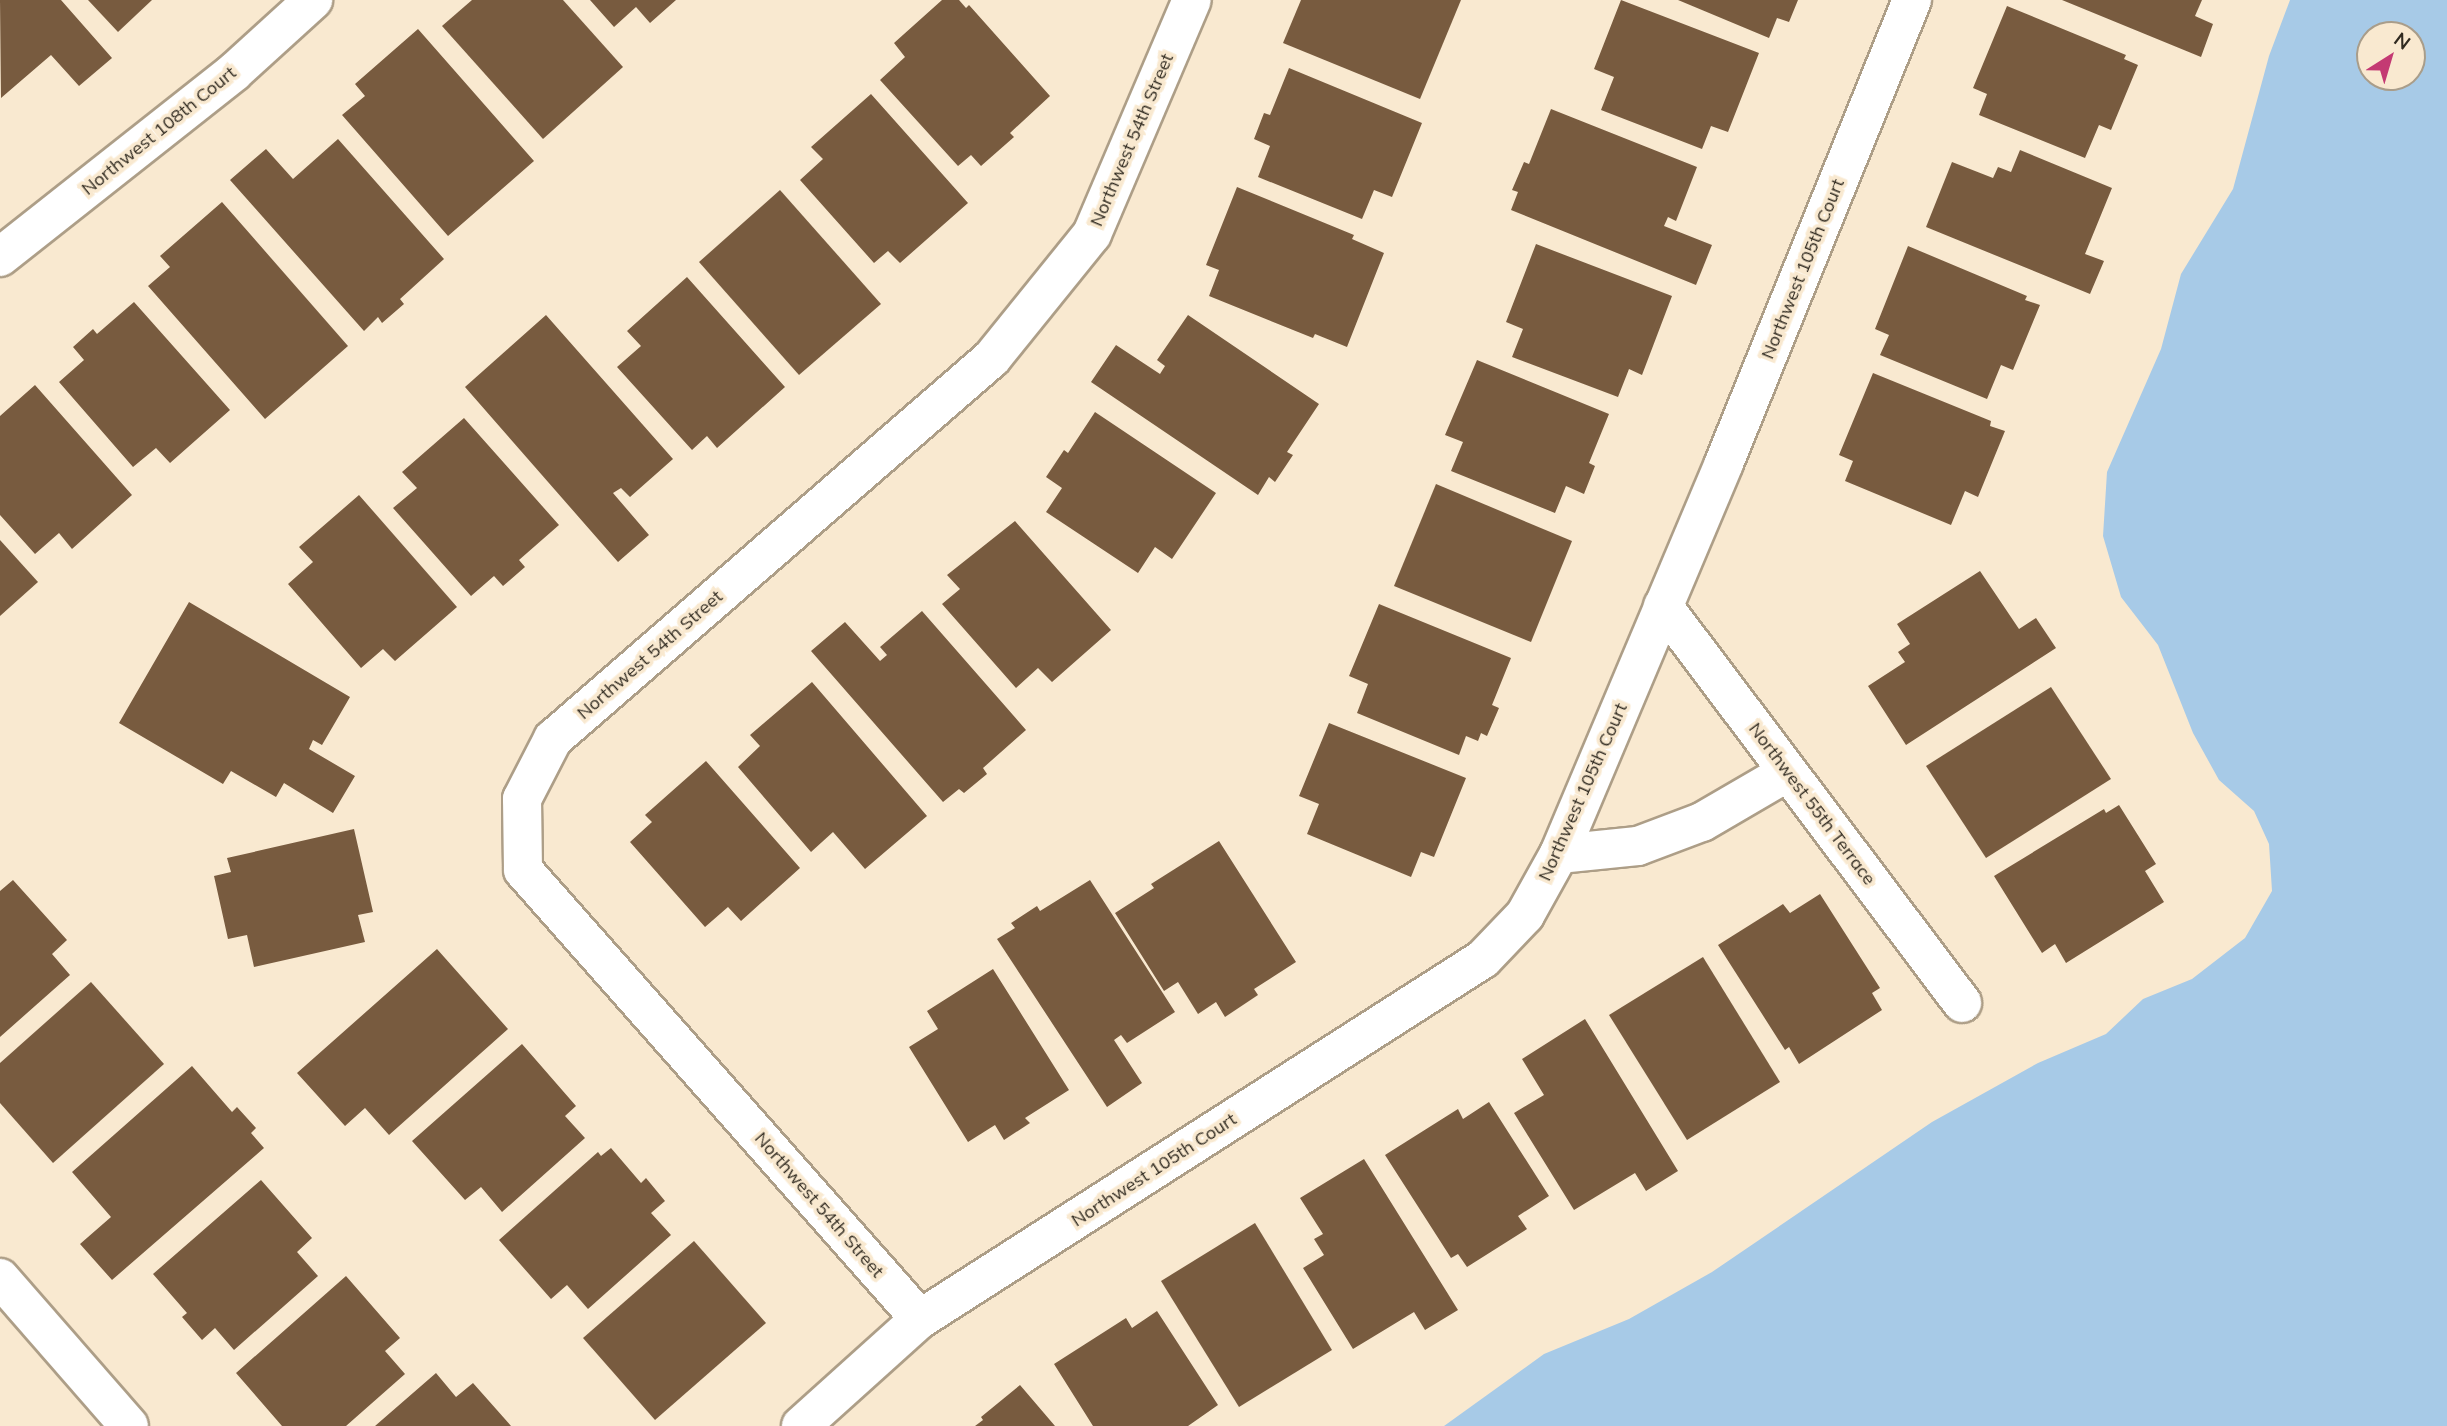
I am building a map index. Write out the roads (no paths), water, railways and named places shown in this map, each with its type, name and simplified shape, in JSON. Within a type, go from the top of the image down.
[{"type":"street","name":"Northwest 108th Court","points":[[0,257],[234,72],[313,0]]},
{"type":"street","name":"Northwest 54th Street","points":[[919,1319],[523,870],[522,799],[553,739],[992,358],[1092,234],[1192,0]]},
{"type":"street","name":"Northwest 105th Court","points":[[801,1426],[919,1319],[1483,959],[1525,915],[1559,854],[1724,463],[1912,0]]},
{"type":"street","name":"Northwest 55th Terrace","points":[[1663,606],[1962,1003]]},
{"type":"street","points":[[1559,854],[1638,846],[1702,822],[1788,772]]},
{"type":"street","points":[[0,1278],[129,1426]]},
{"type":"water","points":[[2290,0],[2447,0],[2447,1426],[1444,1426],[1544,1354],[1629,1319],[1712,1272],[1932,1122],[2038,1063],[2106,1034],[2143,999],[2192,979],[2245,938],[2272,891],[2269,844],[2254,811],[2219,780],[2193,733],[2158,645],[2121,597],[2103,536],[2107,472],[2161,349],[2181,274],[2233,189],[2269,56]]}]
